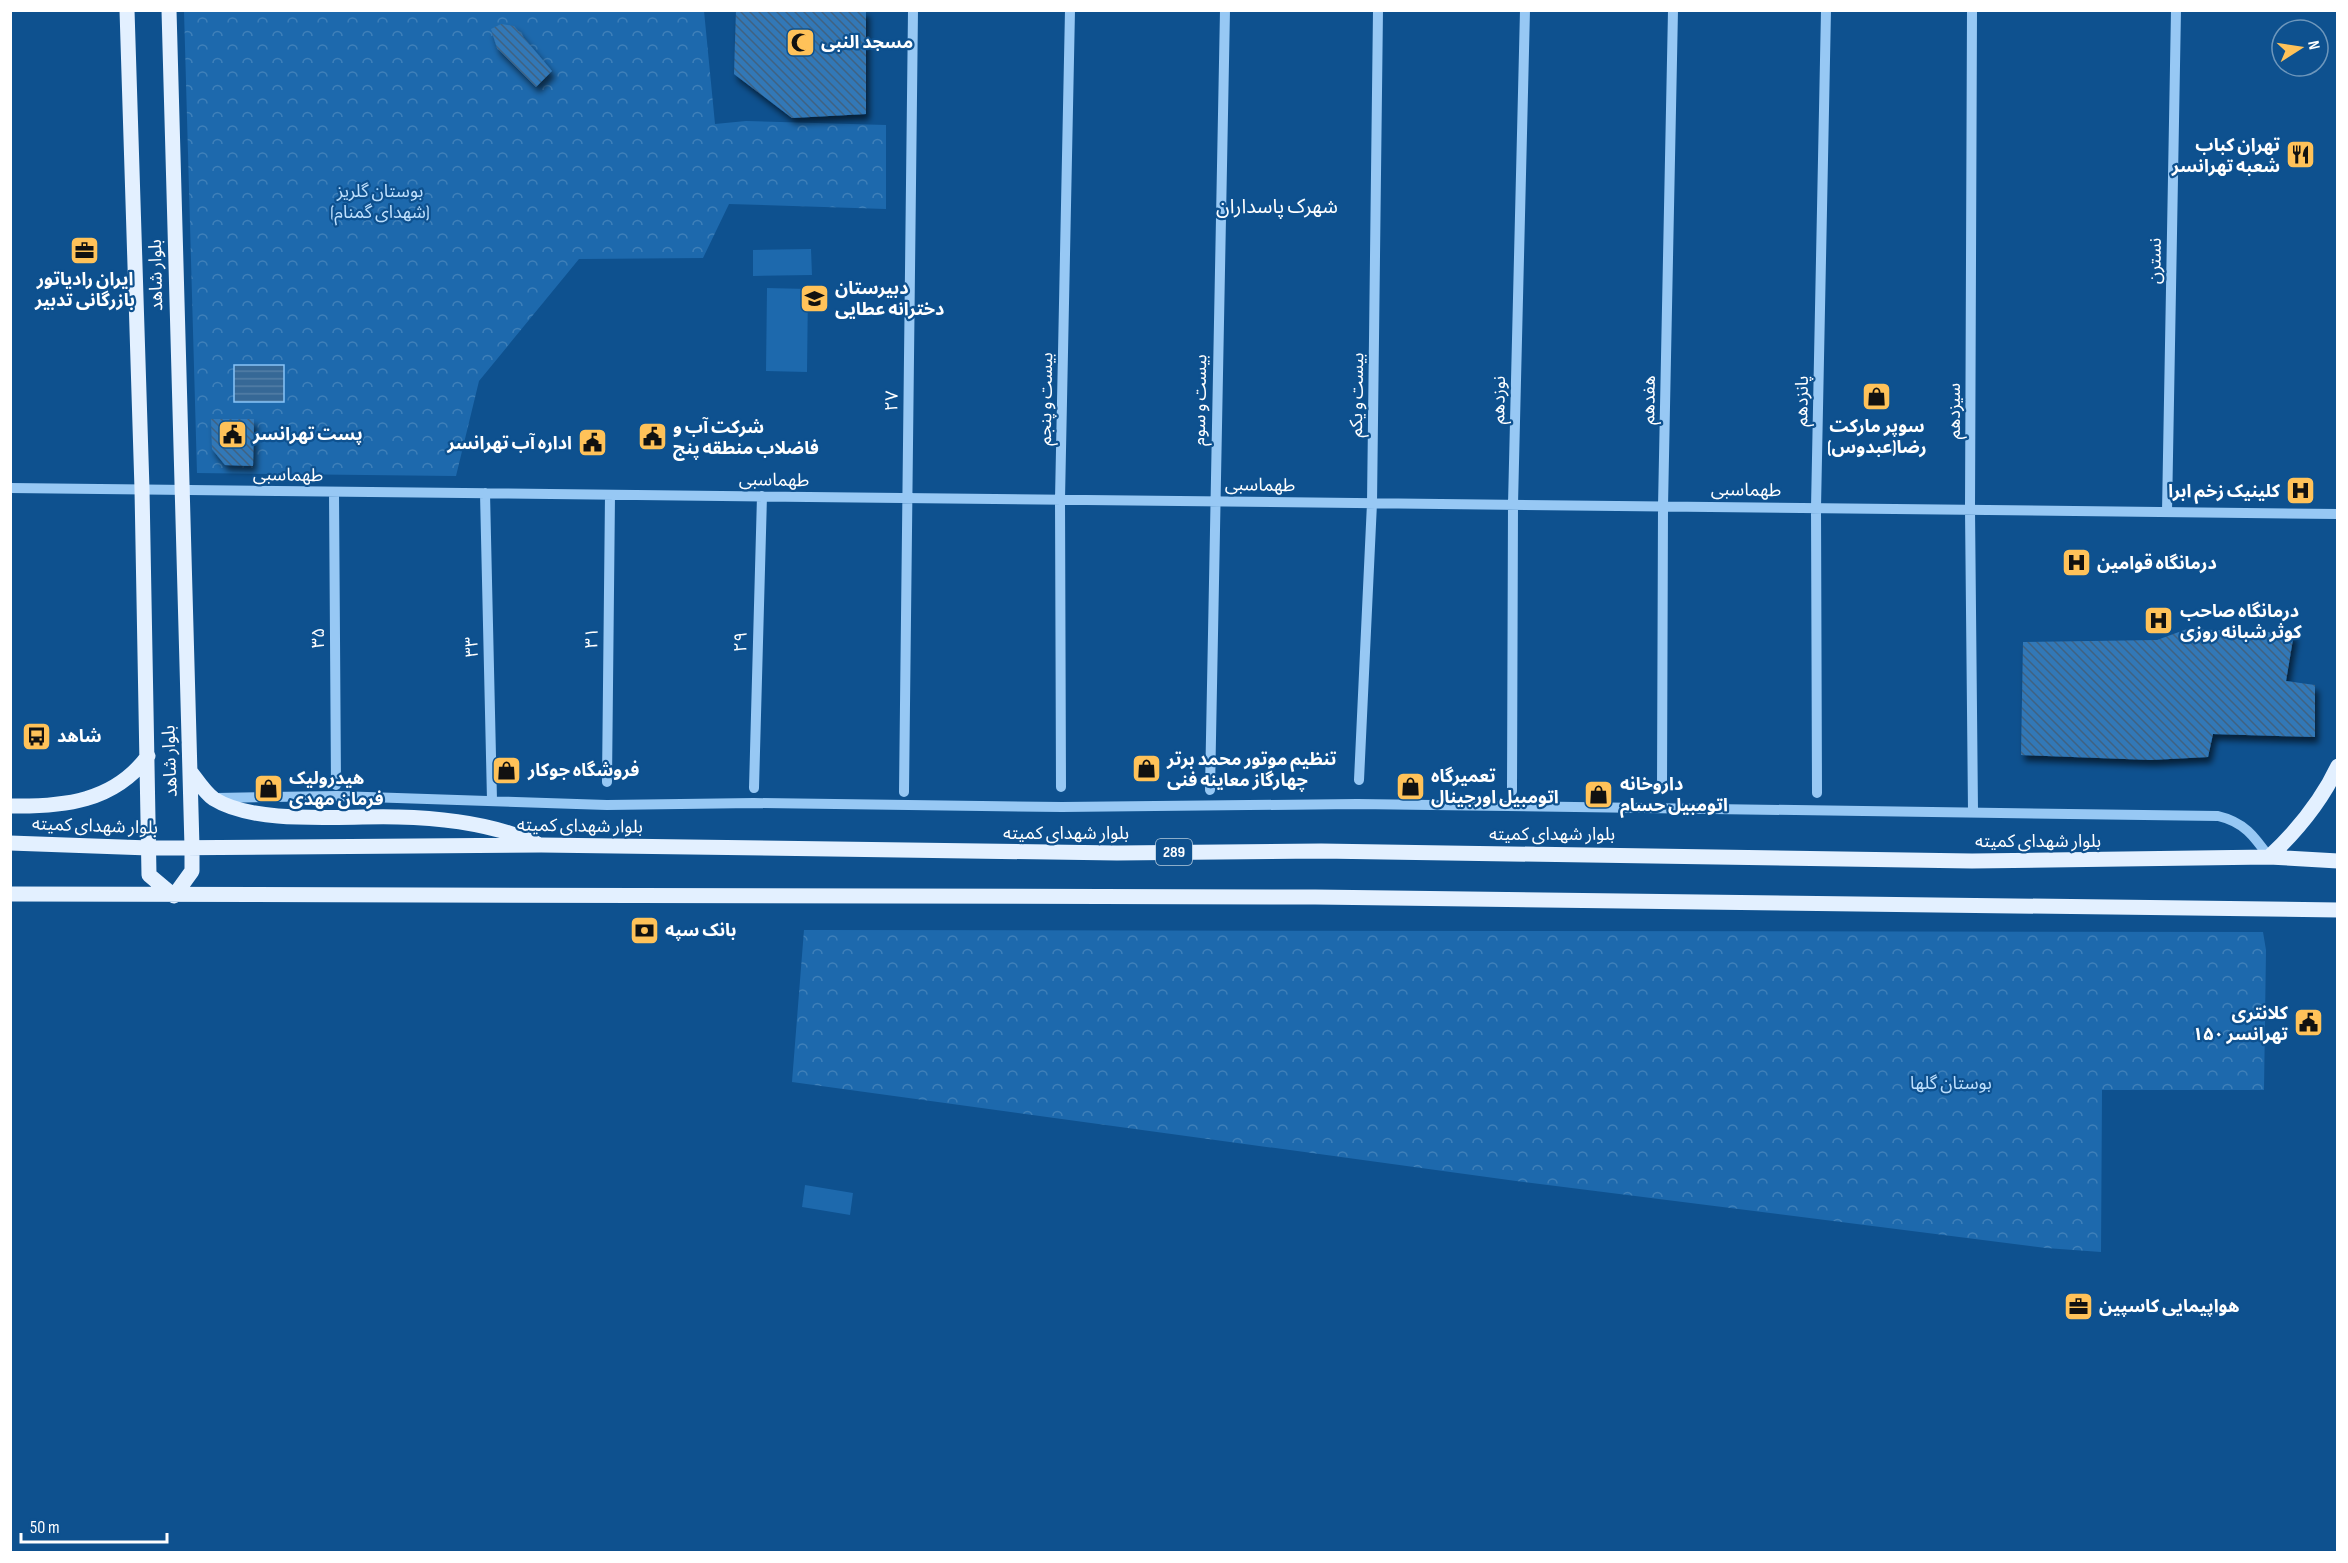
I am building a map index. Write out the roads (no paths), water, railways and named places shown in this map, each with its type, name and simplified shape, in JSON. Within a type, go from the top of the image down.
[{"type":"main road","name":"بلوار شاهد","points":[[126,10],[142,489],[149,875],[174,896],[192,871],[192,847],[169,10]]},
{"type":"main road","points":[[10,806],[42,807],[92,797],[122,783],[135,773],[148,756]]},
{"type":"main road","points":[[2269,857],[2298,829],[2328,788],[2337,766]]},
{"type":"main road","points":[[190,771],[213,799],[260,815],[400,817],[476,825],[513,833],[541,845]]},
{"type":"main road","name":"بلوار شهدای کمیته","points":[[10,843],[149,848],[541,845],[1105,853],[1321,851],[1972,861],[2269,857],[2337,861]]},
{"type":"main road","points":[[10,894],[1315,897],[1838,906],[2088,906],[2337,910]]},
{"type":"street","name":"۲۷","points":[[904,792],[913,10]]},
{"type":"street","name":"بیست و پنجم","points":[[1061,787],[1060,500],[1071,10]]},
{"type":"street","name":"بیست و سوم","points":[[1210,790],[1225,10]]},
{"type":"street","name":"بیست و یکم","points":[[1359,780],[1372,503],[1378,10]]},
{"type":"street","name":"نوزدهم","points":[[1512,791],[1513,504],[1525,10]]},
{"type":"street","name":"هفدهم","points":[[1662,790],[1663,506],[1673,10]]},
{"type":"street","name":"پانزدهم","points":[[1817,793],[1816,508],[1826,10]]},
{"type":"street","name":"سیزدهم","points":[[1972,10],[1970,510],[1973,811]]},
{"type":"street","name":"نسترن","points":[[2167,512],[2176,10]]},
{"type":"street","points":[[10,488],[142,489]]},
{"type":"street","name":"طهماسبی","points":[[142,489],[2337,514]]},
{"type":"street","name":"۳۵","points":[[334,492],[336,785]]},
{"type":"street","name":"۳۳","points":[[485,493],[492,800]]},
{"type":"street","name":"۳۱","points":[[607,782],[610,495]]},
{"type":"street","name":"۲۹","points":[[754,788],[762,496]]},
{"type":"street","points":[[213,799],[337,796],[607,805],[754,803],[1062,807],[1357,804],[2218,816],[2235,819],[2249,829],[2269,857]]},
{"type":"place","name":"مسجد النبی","points":[[800,42]]},
{"type":"place","name":"تهران کباب شعبه تهرانسر","points":[[2301,155]]},
{"type":"place","name":"ایران رادیاتور بازرگانی تدبیر","points":[[85,250]]},
{"type":"place","name":"دبیرستان دخترانه عطایی","points":[[814,298]]},
{"type":"place","name":"سوپر مارکت رضا(عبدوس)","points":[[1877,397]]},
{"type":"place","name":"پست تهرانسر","points":[[232,434]]},
{"type":"place","name":"شرکت آب و فاضلاب منطقه پنج","points":[[652,437]]},
{"type":"place","name":"اداره آب تهرانسر","points":[[593,443]]},
{"type":"place","name":"کلینیک زخم ابرا","points":[[2301,491]]},
{"type":"place","name":"درمانگاه قوامین","points":[[2076,563]]},
{"type":"place","name":"درمانگاه صاحب کوثر شبانه روزی","points":[[2159,621]]},
{"type":"place","name":"شاهد","points":[[36,736]]},
{"type":"place","name":"تنظیم موتور محمد برتر چهارگاز معاینه فنی","points":[[1146,769]]},
{"type":"place","name":"فروشگاه جوکار","points":[[507,770]]},
{"type":"place","name":"تعمیرگاه اتومبیل اورجینال","points":[[1410,786]]},
{"type":"place","name":"هیدرولیک فرمان مهدی","points":[[268,788]]},
{"type":"place","name":"داروخانه اتومبیل حسام","points":[[1599,794]]},
{"type":"place","name":"بانک سپه","points":[[644,930]]},
{"type":"place","name":"کلانتری ۱۵۰ تهرانسر","points":[[2309,1023]]},
{"type":"place","name":"هواپیمایی کاسپین","points":[[2078,1306]]},
{"type":"district","name":"شهرک پاسداران","points":[[1277,207]]},
{"type":"park label","name":"بوستان گلریز (شهدای گمنام)","points":[[380,201]]},
{"type":"park label","name":"بوستان گلها","points":[[1951,1083]]}]
